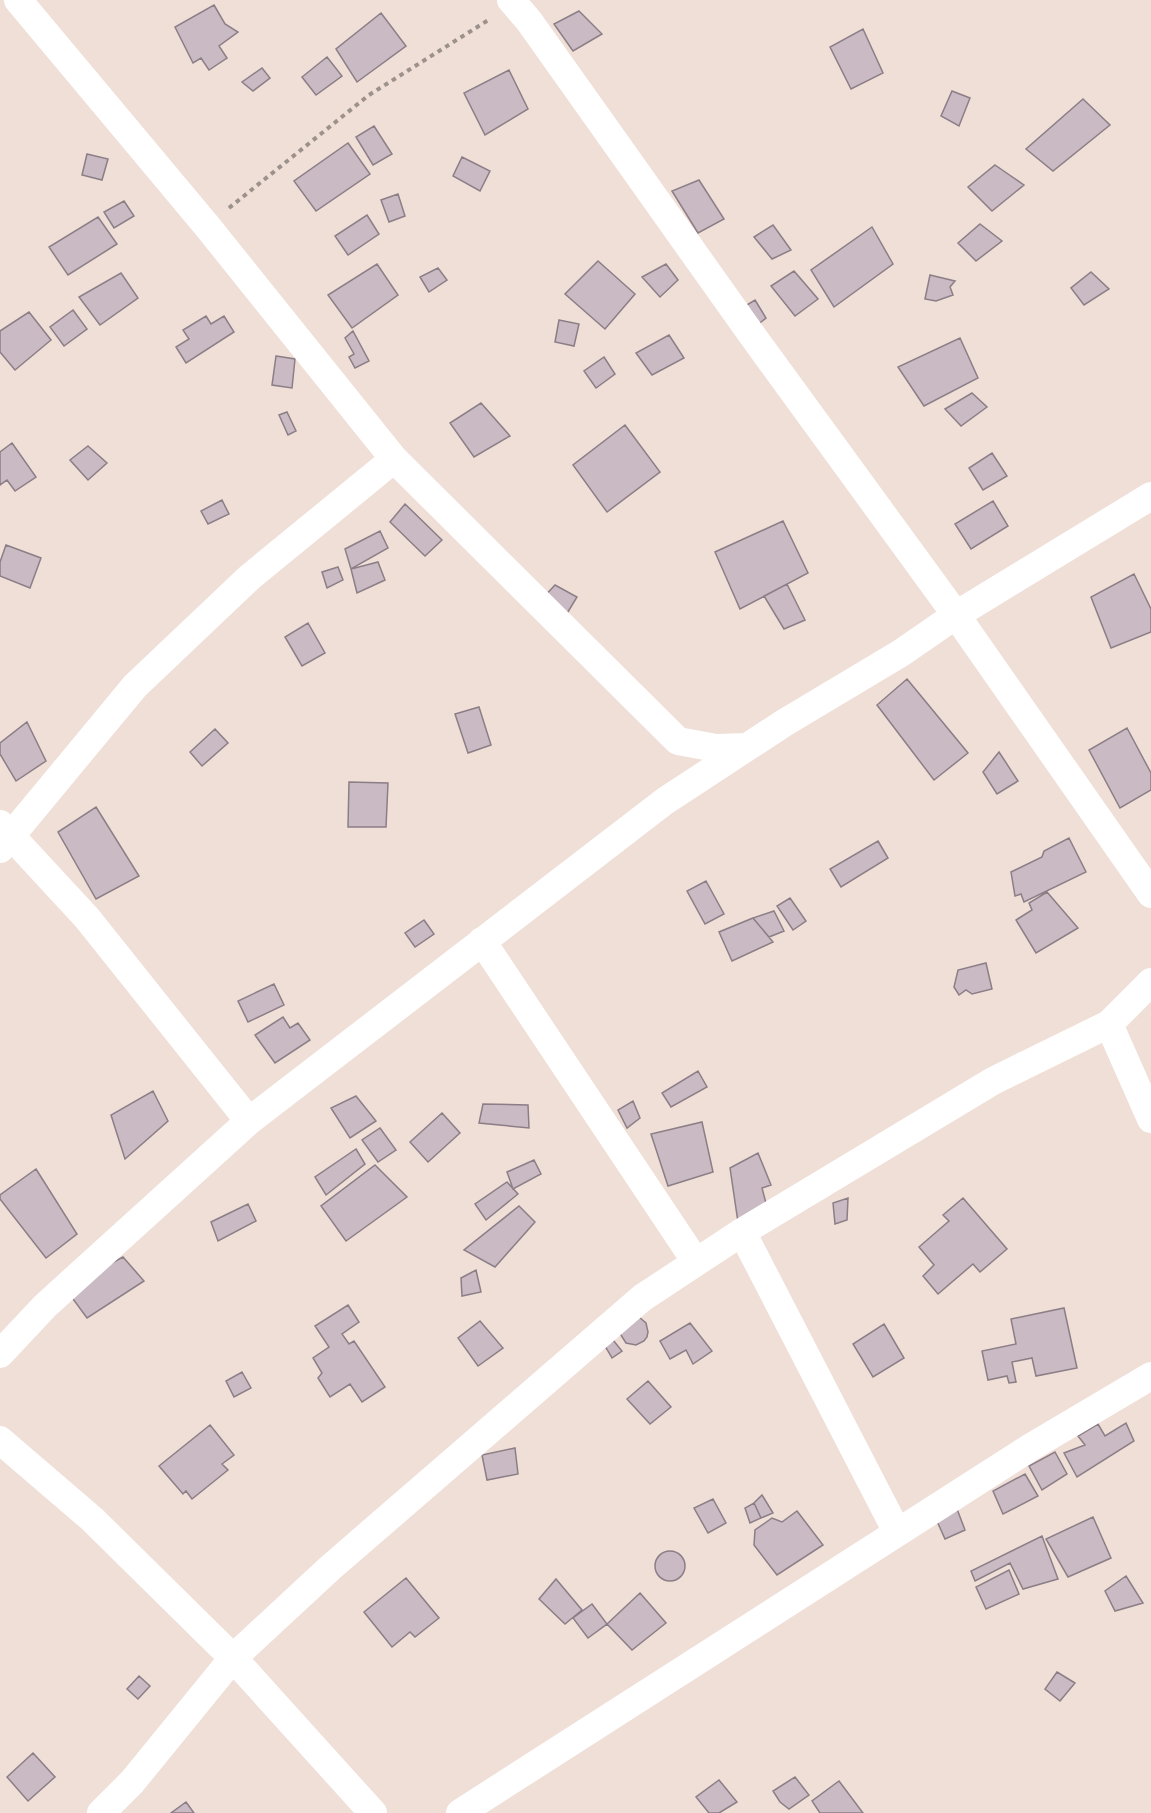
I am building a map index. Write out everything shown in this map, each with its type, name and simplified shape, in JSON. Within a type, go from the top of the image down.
[{"type":"street","points":[[0,3],[16,0],[207,225],[394,459],[678,741],[716,748],[747,747]]},
{"type":"street","points":[[513,2],[529,21],[759,345],[956,615],[1151,894]]},
{"type":"street","points":[[249,1121],[87,918],[4,836],[135,686],[250,577],[394,459]]},
{"type":"street","points":[[0,1354],[45,1306],[249,1121],[665,801],[747,747],[901,653],[956,615],[1151,496]]},
{"type":"street","points":[[482,941],[696,1262]]},
{"type":"street","points":[[101,1813],[132,1782],[233,1658],[330,1568],[642,1299],[742,1232],[993,1081],[1109,1024],[1151,982]]},
{"type":"street","points":[[1109,1024],[1151,1119]]},
{"type":"street","points":[[742,1232],[897,1532]]},
{"type":"street","points":[[460,1813],[1031,1447],[1151,1376]]},
{"type":"street","points":[[0,1440],[92,1519],[233,1658],[373,1813]]},
{"type":"path","points":[[207,225],[369,95],[513,2]]},
{"type":"building","points":[[214,5],[225,24],[238,32],[219,46],[227,58],[209,70],[201,58],[193,63],[175,27]]},
{"type":"building","points":[[579,11],[602,34],[573,51],[554,24]]},
{"type":"building","points":[[381,13],[406,46],[357,82],[336,49]]},
{"type":"building","points":[[863,29],[883,73],[851,89],[830,47]]},
{"type":"building","points":[[327,57],[342,76],[316,95],[302,77]]},
{"type":"building","points":[[262,68],[270,78],[253,91],[242,82]]},
{"type":"building","points":[[509,70],[528,109],[485,135],[464,93]]},
{"type":"building","points":[[952,91],[970,98],[959,126],[941,116]]},
{"type":"building","points":[[1083,99],[1110,125],[1053,171],[1026,149]]},
{"type":"building","points":[[374,126],[392,154],[373,165],[356,137]]},
{"type":"building","points":[[348,143],[370,174],[316,211],[294,181]]},
{"type":"building","points":[[87,154],[108,159],[102,180],[82,175]]},
{"type":"building","points":[[462,157],[490,171],[480,191],[453,176]]},
{"type":"building","points":[[995,165],[1024,185],[992,211],[968,187]]},
{"type":"building","points":[[699,180],[724,219],[698,233],[672,191]]},
{"type":"building","points":[[398,194],[405,216],[389,222],[381,200]]},
{"type":"building","points":[[124,201],[134,216],[114,228],[104,212]]},
{"type":"building","points":[[367,215],[379,234],[348,255],[335,236]]},
{"type":"building","points":[[98,217],[117,244],[68,275],[49,247]]},
{"type":"building","points":[[980,224],[1002,241],[976,261],[958,243]]},
{"type":"building","points":[[773,225],[791,250],[772,259],[754,237]]},
{"type":"building","points":[[872,227],[893,264],[834,307],[811,270]]},
{"type":"building","points":[[598,261],[635,294],[605,329],[565,294]]},
{"type":"building","points":[[377,264],[398,295],[352,328],[328,295]]},
{"type":"building","points":[[666,264],[678,280],[660,297],[642,277]]},
{"type":"building","points":[[438,268],[447,280],[429,292],[420,277]]},
{"type":"building","points":[[794,271],[818,299],[795,316],[771,286]]},
{"type":"building","points":[[1091,272],[1109,289],[1084,305],[1071,288]]},
{"type":"building","points":[[121,273],[138,298],[100,325],[79,297]]},
{"type":"building","points":[[930,275],[955,281],[950,287],[953,295],[936,301],[925,299]]},
{"type":"building","points":[[755,300],[766,318],[756,326],[742,308]]},
{"type":"building","points":[[73,310],[87,329],[64,346],[50,327]]},
{"type":"building","points":[[29,312],[51,340],[15,370],[0,352],[0,331]]},
{"type":"building","points":[[206,316],[211,324],[224,316],[234,332],[186,363],[176,347],[189,339],[183,330]]},
{"type":"building","points":[[559,320],[579,324],[574,346],[555,342]]},
{"type":"building","points":[[353,331],[369,361],[355,368],[349,357],[354,354],[345,338]]},
{"type":"building","points":[[669,335],[684,358],[652,375],[636,353]]},
{"type":"building","points":[[960,338],[978,378],[924,406],[898,367]]},
{"type":"building","points":[[276,356],[295,359],[292,388],[272,385]]},
{"type":"building","points":[[604,357],[615,374],[596,388],[584,371]]},
{"type":"building","points":[[972,393],[987,407],[961,426],[945,409]]},
{"type":"building","points":[[481,403],[510,436],[474,457],[450,423]]},
{"type":"building","points":[[287,412],[296,431],[288,435],[279,415]]},
{"type":"building","points":[[625,425],[660,472],[607,512],[573,465]]},
{"type":"building","points":[[12,443],[36,477],[15,491],[7,480],[0,485],[0,452]]},
{"type":"building","points":[[88,446],[107,463],[88,480],[70,460]]},
{"type":"building","points":[[992,453],[1007,476],[983,490],[969,468]]},
{"type":"building","points":[[222,500],[229,514],[208,524],[201,511]]},
{"type":"building","points":[[993,501],[1008,526],[971,549],[955,524]]},
{"type":"building","points":[[405,504],[442,540],[425,556],[390,522]]},
{"type":"building","points":[[783,521],[808,573],[740,609],[715,552]]},
{"type":"building","points":[[380,531],[388,548],[351,569],[345,549]]},
{"type":"building","points":[[6,545],[41,558],[30,588],[0,576],[0,562]]},
{"type":"building","points":[[378,562],[385,580],[357,593],[351,569]]},
{"type":"building","points":[[338,567],[343,580],[327,588],[322,572]]},
{"type":"building","points":[[1134,574],[1151,609],[1151,632],[1111,648],[1091,597]]},
{"type":"building","points":[[787,584],[805,620],[784,629],[764,596]]},
{"type":"building","points":[[555,585],[577,597],[563,620],[542,599]]},
{"type":"building","points":[[308,623],[325,653],[302,666],[285,637]]},
{"type":"building","points":[[907,679],[968,753],[934,780],[877,705]]},
{"type":"building","points":[[479,707],[491,745],[468,753],[455,714]]},
{"type":"building","points":[[27,722],[46,761],[16,781],[0,754],[0,743]]},
{"type":"building","points":[[1127,728],[1151,773],[1151,790],[1120,808],[1089,750]]},
{"type":"building","points":[[215,729],[228,743],[202,766],[190,752]]},
{"type":"building","points":[[999,752],[1018,781],[997,794],[983,772]]},
{"type":"building","points":[[349,782],[388,783],[386,827],[348,827]]},
{"type":"building","points":[[96,807],[139,876],[96,899],[58,832]]},
{"type":"building","points":[[1069,838],[1086,872],[1024,902],[1021,894],[1015,896],[1011,872],[1042,857],[1044,851]]},
{"type":"building","points":[[878,841],[888,858],[841,887],[830,869]]},
{"type":"building","points":[[706,881],[724,914],[705,924],[687,891]]},
{"type":"building","points":[[1047,892],[1078,928],[1036,953],[1016,920],[1032,910],[1029,903]]},
{"type":"building","points":[[790,898],[806,921],[793,930],[777,906]]},
{"type":"building","points":[[774,911],[784,931],[769,937],[753,918]]},
{"type":"building","points":[[753,918],[773,942],[732,961],[719,932]]},
{"type":"building","points":[[424,920],[434,934],[415,947],[405,933]]},
{"type":"building","points":[[986,963],[992,989],[972,994],[966,990],[959,995],[954,987],[958,970]]},
{"type":"building","points":[[274,984],[284,1005],[248,1022],[238,1001]]},
{"type":"building","points":[[283,1017],[290,1028],[298,1023],[310,1040],[275,1063],[255,1035]]},
{"type":"building","points":[[698,1071],[707,1087],[671,1107],[662,1093]]},
{"type":"building","points":[[153,1091],[168,1121],[125,1159],[111,1115]]},
{"type":"building","points":[[356,1096],[376,1121],[350,1138],[331,1108]]},
{"type":"building","points":[[633,1101],[640,1118],[627,1128],[618,1110]]},
{"type":"building","points":[[483,1104],[528,1105],[529,1128],[479,1123]]},
{"type":"building","points":[[442,1113],[460,1133],[428,1162],[410,1142]]},
{"type":"building","points":[[702,1122],[713,1172],[668,1186],[651,1134]]},
{"type":"building","points":[[380,1128],[396,1150],[378,1162],[362,1140]]},
{"type":"building","points":[[356,1149],[365,1164],[326,1195],[315,1177]]},
{"type":"building","points":[[758,1153],[771,1185],[762,1188],[767,1207],[738,1222],[730,1168]]},
{"type":"building","points":[[534,1160],[541,1174],[513,1189],[507,1172]]},
{"type":"building","points":[[375,1165],[407,1197],[346,1241],[321,1206]]},
{"type":"building","points":[[36,1169],[77,1234],[46,1258],[0,1199],[0,1195]]},
{"type":"building","points":[[507,1182],[518,1194],[486,1220],[475,1204]]},
{"type":"building","points":[[848,1198],[847,1220],[835,1224],[833,1203]]},
{"type":"building","points":[[963,1198],[1007,1249],[980,1272],[973,1264],[938,1294],[923,1276],[934,1265],[919,1247],[949,1221],[943,1215]]},
{"type":"building","points":[[248,1204],[256,1221],[218,1241],[211,1222]]},
{"type":"building","points":[[519,1206],[535,1222],[495,1267],[464,1250]]},
{"type":"building","points":[[123,1257],[144,1281],[87,1318],[65,1288]]},
{"type":"building","points":[[476,1270],[481,1292],[462,1296],[461,1278]]},
{"type":"building","points":[[348,1305],[359,1322],[342,1334],[349,1344],[354,1341],[385,1387],[362,1402],[350,1384],[330,1397],[318,1378],[322,1373],[313,1358],[329,1347],[315,1326]]},
{"type":"building","points":[[1064,1308],[1077,1368],[1036,1376],[1032,1358],[1012,1362],[1016,1382],[1009,1383],[1007,1376],[988,1380],[982,1351],[1016,1344],[1011,1319]]},
{"type":"building","points":[[639,1317],[646,1323],[647,1337],[636,1345],[626,1343],[619,1332]]},
{"type":"building","points":[[480,1321],[503,1348],[478,1366],[458,1338]]},
{"type":"building","points":[[690,1323],[712,1351],[693,1364],[686,1350],[670,1359],[660,1341]]},
{"type":"building","points":[[884,1324],[904,1358],[873,1377],[853,1344]]},
{"type":"building","points":[[613,1340],[622,1351],[612,1358],[605,1346]]},
{"type":"building","points":[[242,1372],[251,1388],[234,1397],[226,1381]]},
{"type":"building","points":[[648,1381],[671,1407],[650,1424],[627,1399]]},
{"type":"building","points":[[1126,1423],[1134,1441],[1077,1477],[1064,1453],[1085,1445],[1078,1436],[1098,1424],[1105,1436]]},
{"type":"building","points":[[210,1425],[234,1455],[222,1464],[228,1470],[192,1499],[186,1491],[183,1494],[159,1466]]},
{"type":"building","points":[[515,1448],[518,1474],[487,1480],[482,1455]]},
{"type":"building","points":[[1055,1452],[1067,1474],[1042,1490],[1029,1466]]},
{"type":"building","points":[[1025,1474],[1038,1496],[1003,1514],[993,1491]]},
{"type":"building","points":[[762,1495],[773,1513],[761,1518],[754,1503]]},
{"type":"building","points":[[713,1499],[726,1523],[708,1533],[694,1508]]},
{"type":"building","points":[[754,1503],[761,1518],[750,1523],[745,1508]]},
{"type":"building","points":[[957,1509],[965,1530],[945,1539],[936,1519]]},
{"type":"building","points":[[797,1511],[823,1545],[777,1575],[754,1545],[755,1530],[772,1518],[782,1522]]},
{"type":"building","points":[[1093,1517],[1111,1558],[1068,1577],[1046,1539]]},
{"type":"building","points":[[1042,1536],[1058,1579],[1023,1589],[1010,1563],[975,1581],[971,1571]]},
{"type":"building","points":[[670,1551],[681,1555],[685,1566],[681,1577],[670,1581],[659,1577],[655,1566],[659,1555]]},
{"type":"building","points":[[1009,1570],[1019,1594],[986,1609],[976,1587]]},
{"type":"building","points":[[1126,1576],[1143,1603],[1115,1611],[1105,1591]]},
{"type":"building","points":[[406,1578],[439,1618],[415,1637],[410,1632],[392,1647],[364,1612]]},
{"type":"building","points":[[556,1579],[582,1610],[565,1624],[539,1599]]},
{"type":"building","points":[[640,1593],[666,1623],[632,1650],[607,1624]]},
{"type":"building","points":[[592,1604],[607,1624],[588,1638],[573,1618]]},
{"type":"building","points":[[1057,1672],[1075,1683],[1060,1701],[1045,1689]]},
{"type":"building","points":[[139,1676],[150,1686],[138,1699],[127,1689]]},
{"type":"building","points":[[33,1753],[55,1777],[28,1801],[7,1777]]},
{"type":"building","points":[[795,1777],[809,1795],[789,1809],[780,1802],[773,1791]]},
{"type":"building","points":[[719,1780],[737,1802],[719,1813],[709,1813],[696,1797]]},
{"type":"building","points":[[839,1781],[863,1813],[820,1813],[812,1801]]},
{"type":"building","points":[[186,1802],[194,1813],[171,1813]]}]
